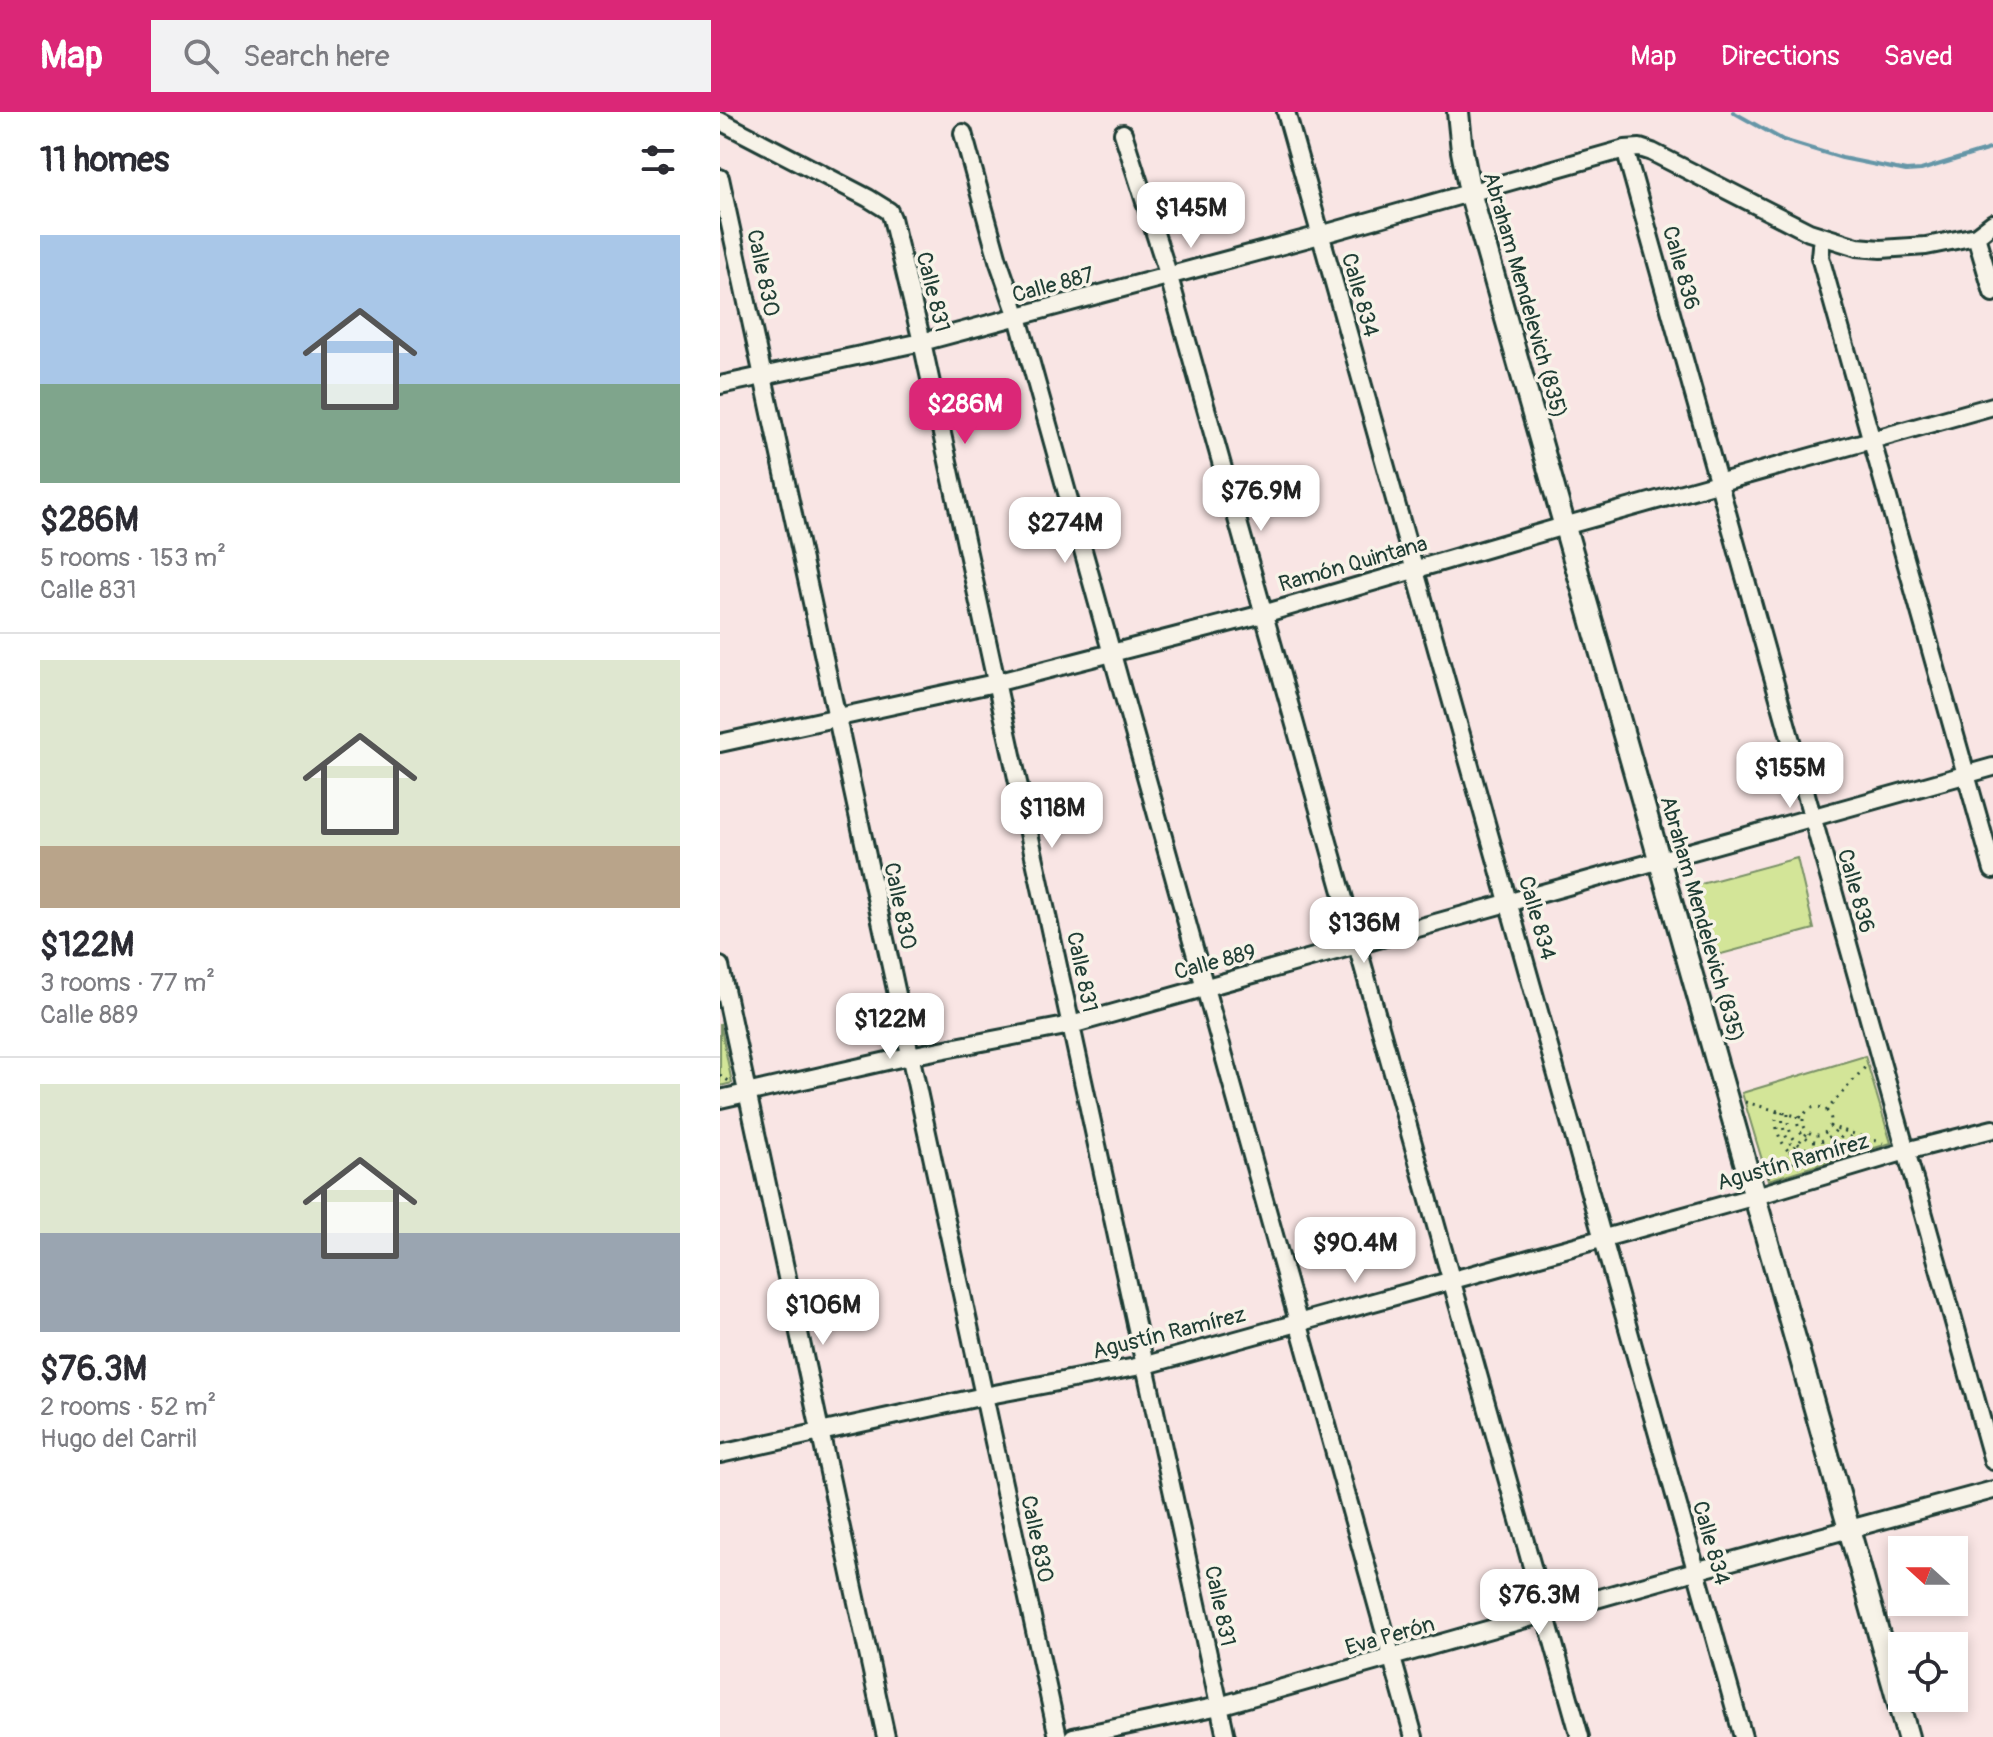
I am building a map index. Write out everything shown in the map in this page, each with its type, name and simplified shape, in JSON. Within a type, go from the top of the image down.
[{"type":"street","name":"Calle 834","points":[[1286,112],[1743,1737]]},
{"type":"street","name":"Abraham Mendelevich (835)","points":[[1458,112],[1470,192],[1908,1737]]},
{"type":"street","name":"Calle 831","points":[[720,121],[868,198],[889,211],[892,218],[922,342],[1226,1737]]},
{"type":"street","points":[[963,133],[998,260],[1018,317],[1414,1737]]},
{"type":"street","points":[[1123,133],[1169,277],[1580,1737]]},
{"type":"street","points":[[1625,149],[1640,148],[1652,152],[1822,236],[1857,247],[1926,246],[1976,236],[1993,223]]},
{"type":"street","name":"Calle 887","points":[[720,385],[922,342],[1018,317],[1625,149]]},
{"type":"street","name":"Calle 836","points":[[1625,149],[1993,1461]]},
{"type":"street","name":"Calle 830","points":[[720,178],[1058,1737]]},
{"type":"street","points":[[1822,236],[1820,257],[1993,870]]},
{"type":"street","points":[[1976,236],[1993,293]]},
{"type":"street","name":"Ramón Quintana","points":[[720,743],[995,683],[1263,614],[1415,568],[1993,406]]},
{"type":"street","name":"Calle 889","points":[[720,1099],[909,1056],[1071,1025],[1993,767]]},
{"type":"street","points":[[720,966],[886,1737]]},
{"type":"street","name":"Agustín Ramírez","points":[[720,1454],[984,1396],[1146,1365],[1993,1129]]},
{"type":"street","name":"Eva Perón","points":[[1073,1737],[1219,1706],[1993,1490]]},
{"type":"path","points":[[1826,1111],[1878,1053]]},
{"type":"path","points":[[1728,1097],[1803,1118]]},
{"type":"path","points":[[1814,1108],[1826,1111],[1829,1126],[1822,1134],[1808,1132],[1803,1124],[1807,1112],[1814,1108]]},
{"type":"path","points":[[1777,1111],[1776,1129],[1790,1153]]},
{"type":"path","points":[[1786,1113],[1781,1124],[1785,1136],[1794,1148],[1811,1157],[1823,1157],[1844,1146],[1852,1133]]},
{"type":"path","points":[[1786,1113],[1790,1134],[1798,1144],[1814,1151],[1834,1146],[1845,1131]]},
{"type":"path","points":[[1797,1116],[1796,1124],[1804,1137],[1822,1141],[1833,1135],[1837,1128]]},
{"type":"path","points":[[1829,1126],[1906,1151]]},
{"type":"path","points":[[1756,1194],[1808,1132]]},
{"type":"green space","points":[[1797,858],[1814,929],[1710,957],[1690,887]]},
{"type":"green space","points":[[720,1023],[732,1083],[720,1086]]},
{"type":"green space","points":[[1865,1056],[1891,1143],[1768,1180],[1742,1093]]},
{"type":"waterway","points":[[1733,112],[1783,140],[1842,158],[1906,171],[1921,170],[1993,148]]}]
